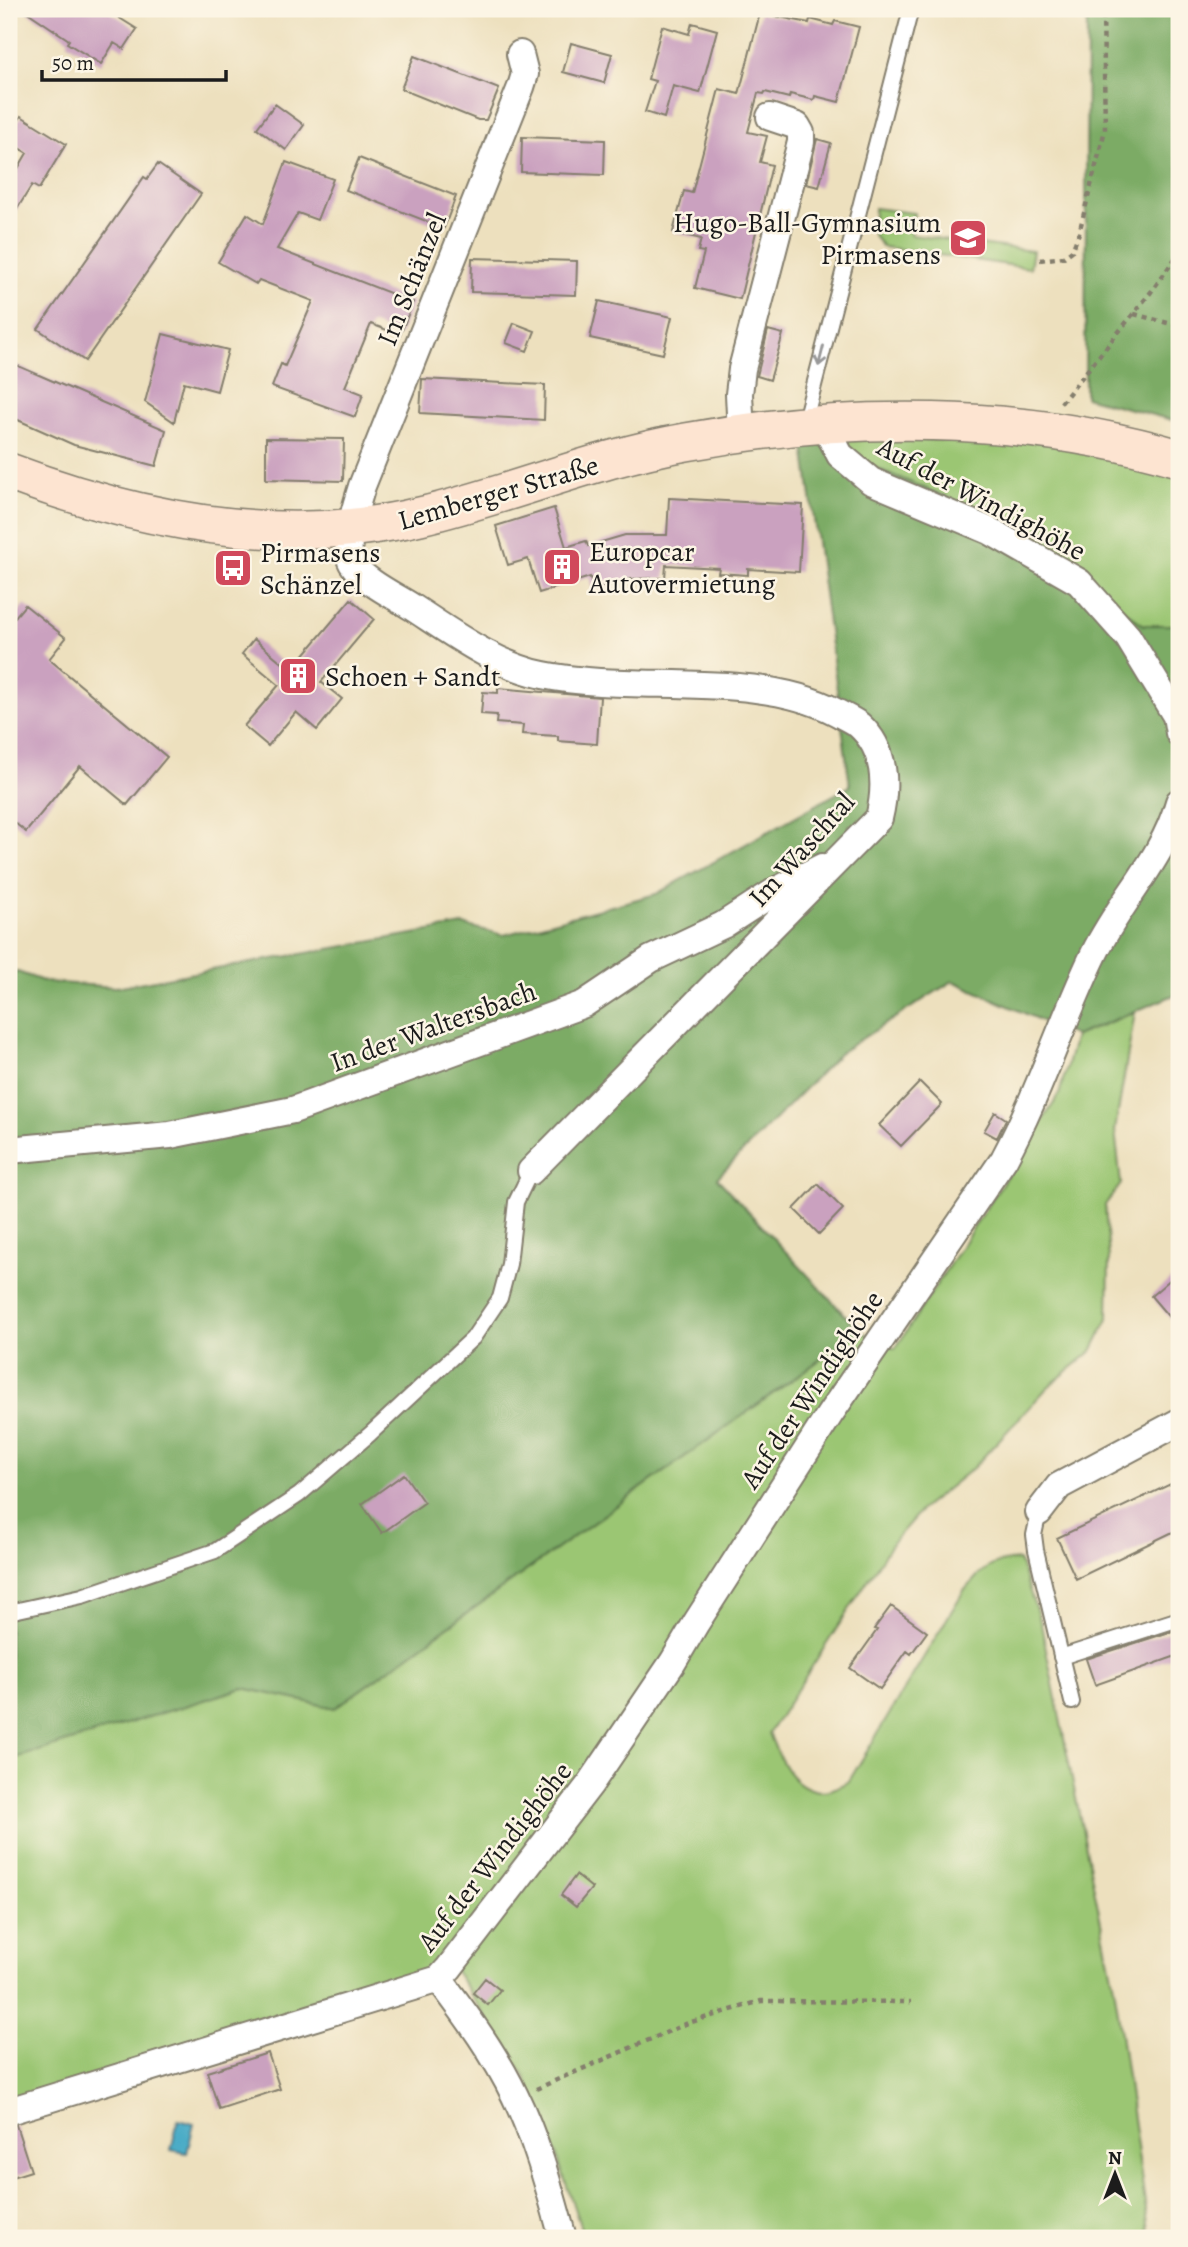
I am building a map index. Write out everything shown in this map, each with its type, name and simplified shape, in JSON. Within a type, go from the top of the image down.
[{"type":"main road","name":"Lemberger Straße","points":[[9,472],[86,499],[142,513],[252,530],[351,528],[421,516],[639,452],[686,442],[814,425],[924,422],[1039,430],[1119,442],[1179,458]]},
{"type":"street","name":"Im Schänzel","points":[[351,528],[367,473],[521,87],[525,74],[520,54]]},
{"type":"street","points":[[741,434],[739,394],[742,369],[801,142],[801,133],[797,126],[770,117]]},
{"type":"street","name":"Auf der Windighöhe","points":[[814,425],[840,455],[871,481],[990,531],[1079,582],[1128,637],[1176,716],[1179,733]]},
{"type":"street","name":"Im Waschtal","points":[[351,528],[349,550],[352,562],[363,574],[502,661],[542,674],[580,680],[748,688],[818,703],[857,723],[869,735],[883,767],[884,796],[879,818],[531,1171]]},
{"type":"street","name":"Auf der Windighöhe","points":[[9,2111],[439,1979],[591,1783],[673,1662],[830,1414],[1004,1159],[1026,1117],[1096,950],[1157,853],[1175,818],[1179,802]]},
{"type":"street","name":"In der Waltersbach","points":[[9,1150],[170,1135],[293,1110],[584,1004],[651,959],[723,925],[777,890],[843,857]]},
{"type":"street","points":[[1039,1512],[1059,1486],[1179,1422]]},
{"type":"street","name":"Auf der Windighöhe","points":[[439,1979],[495,2059],[516,2098],[564,2238]]},
{"type":"lane","points":[[814,425],[838,290],[911,9]]},
{"type":"lane","points":[[9,1612],[82,1596],[215,1551],[299,1495],[370,1434],[473,1338],[500,1298],[509,1264],[516,1202],[531,1171]]},
{"type":"lane","points":[[1039,1512],[1034,1535],[1036,1550],[1072,1702]]},
{"type":"lane","points":[[1060,1657],[1179,1619]]},
{"type":"path","points":[[1040,260],[1064,257],[1072,251],[1105,130],[1103,9]]},
{"type":"path","points":[[1039,430],[1134,314],[1179,253]]},
{"type":"path","points":[[1134,314],[1179,326]]},
{"type":"path","points":[[516,2098],[688,2023],[761,2001],[911,2002]]},
{"type":"green space","points":[[1087,9],[1179,9],[1179,422],[1085,397]]},
{"type":"green space","points":[[874,208],[914,213],[911,235],[1033,251],[1030,268],[883,247],[873,235]]},
{"type":"green space","points":[[803,438],[1069,441],[1179,478],[1179,625],[1143,625],[1021,528]]},
{"type":"green space","points":[[803,438],[1021,528],[1143,625],[1179,625],[1179,993],[1075,1036],[953,981],[841,1052],[717,1178],[860,1331],[335,1708],[243,1688],[9,1760],[9,969],[46,982],[116,987],[463,925],[504,935],[656,894],[850,786]]},
{"type":"green space","points":[[1135,1012],[1115,1130],[1121,1184],[1105,1205],[1109,1258],[1108,1319],[1092,1351],[1048,1387],[974,1467],[921,1510],[892,1543],[769,1733],[788,1771],[802,1785],[826,1791],[849,1781],[963,1592],[987,1568],[1019,1560],[1041,1624],[1115,1992],[1150,2238],[584,2238],[556,2153],[524,2075],[445,1956],[432,1972],[9,2103],[9,1760],[243,1688],[335,1708],[860,1331],[895,1349],[1059,1095],[1075,1036]]},
{"type":"water","points":[[178,2120],[194,2124],[187,2153],[171,2150]]},
{"type":"building","points":[[23,9],[105,9],[137,29],[124,49],[114,43],[101,64],[67,43],[69,40]]},
{"type":"building","points":[[760,13],[809,23],[810,19],[833,25],[835,21],[859,27],[839,102],[815,96],[814,100],[790,94],[789,98],[765,92],[758,93],[748,132],[767,136],[760,162],[772,165],[740,299],[695,288],[704,252],[698,251],[701,239],[673,232],[684,191],[692,193],[719,89],[739,94]]},
{"type":"building","points":[[692,23],[717,30],[700,93],[673,86],[664,118],[645,112],[655,81],[648,79],[662,26],[689,34]]},
{"type":"building","points":[[571,43],[612,54],[604,83],[563,72]]},
{"type":"building","points":[[414,56],[499,89],[486,120],[478,120],[401,89]]},
{"type":"building","points":[[275,104],[304,125],[286,150],[257,128]]},
{"type":"building","points":[[21,116],[66,144],[39,189],[32,185],[9,222],[9,184],[27,153],[9,142]]},
{"type":"building","points":[[522,137],[605,140],[604,175],[521,172]]},
{"type":"building","points":[[817,139],[831,143],[819,187],[806,184]]},
{"type":"building","points":[[359,158],[456,196],[444,228],[346,190]]},
{"type":"building","points":[[286,162],[333,179],[317,220],[298,213],[277,249],[413,302],[400,335],[371,324],[345,387],[363,394],[355,417],[272,387],[281,364],[285,366],[313,301],[259,280],[256,284],[218,262],[247,214],[263,224]]},
{"type":"building","points":[[158,164],[201,194],[85,361],[38,329],[144,177],[147,179]]},
{"type":"building","points":[[472,258],[577,261],[576,295],[471,292]]},
{"type":"building","points":[[599,301],[672,317],[663,354],[590,338]]},
{"type":"building","points":[[514,323],[535,331],[527,351],[506,343]]},
{"type":"building","points":[[768,330],[783,334],[770,380],[757,376]]},
{"type":"building","points":[[163,334],[228,350],[217,391],[184,382],[174,422],[145,402]]},
{"type":"building","points":[[9,362],[166,430],[156,466],[74,445],[9,416]]},
{"type":"building","points":[[422,379],[545,385],[544,420],[420,413]]},
{"type":"building","points":[[266,438],[344,439],[343,481],[266,479]]},
{"type":"building","points":[[669,498],[803,505],[799,572],[748,569],[748,575],[718,573],[719,568],[666,565],[665,578],[631,579],[593,589],[590,577],[539,593],[528,559],[508,565],[496,526],[554,508],[566,547],[586,541],[588,546],[625,535],[667,535]]},
{"type":"building","name":"Schoen + Sandt","points":[[351,599],[374,619],[321,682],[342,699],[317,730],[296,712],[268,746],[244,726],[279,685],[242,654],[254,639],[291,670]]},
{"type":"building","points":[[25,605],[66,638],[49,659],[167,757],[127,805],[80,766],[26,832],[9,818],[9,624]]},
{"type":"building","points":[[498,688],[600,697],[597,744],[558,741],[558,736],[522,734],[523,725],[496,723],[497,715],[481,714],[483,692],[498,693]]},
{"type":"building","points":[[920,1082],[942,1104],[901,1146],[879,1125]]},
{"type":"building","points":[[995,1112],[1006,1119],[997,1138],[984,1131]]},
{"type":"building","points":[[818,1184],[843,1209],[819,1234],[794,1209]]},
{"type":"building","points":[[1179,1272],[1179,1329],[1151,1296]]},
{"type":"building","points":[[404,1474],[424,1503],[382,1533],[362,1504]]},
{"type":"building","points":[[1179,1480],[1179,1529],[1076,1579],[1057,1538]]},
{"type":"building","points":[[891,1606],[927,1632],[911,1654],[907,1651],[880,1689],[850,1668]]},
{"type":"building","points":[[1179,1629],[1179,1655],[1095,1685],[1086,1659]]},
{"type":"building","points":[[576,1875],[592,1888],[576,1907],[561,1895]]},
{"type":"building","points":[[485,1978],[500,1990],[488,2005],[473,1993]]},
{"type":"building","points":[[268,2053],[280,2089],[219,2109],[207,2072]]},
{"type":"building","points":[[16,2125],[31,2171],[9,2178],[9,2126]]},
{"type":"place","name":"Hugo-Ball-Gymnasium Pirmasens","points":[[968,238]]},
{"type":"place","name":"Europcar Autovermietung","points":[[562,567]]},
{"type":"place","name":"Pirmasens Schänzel","points":[[233,568]]},
{"type":"place","name":"Schoen + Sandt","points":[[298,676]]}]
